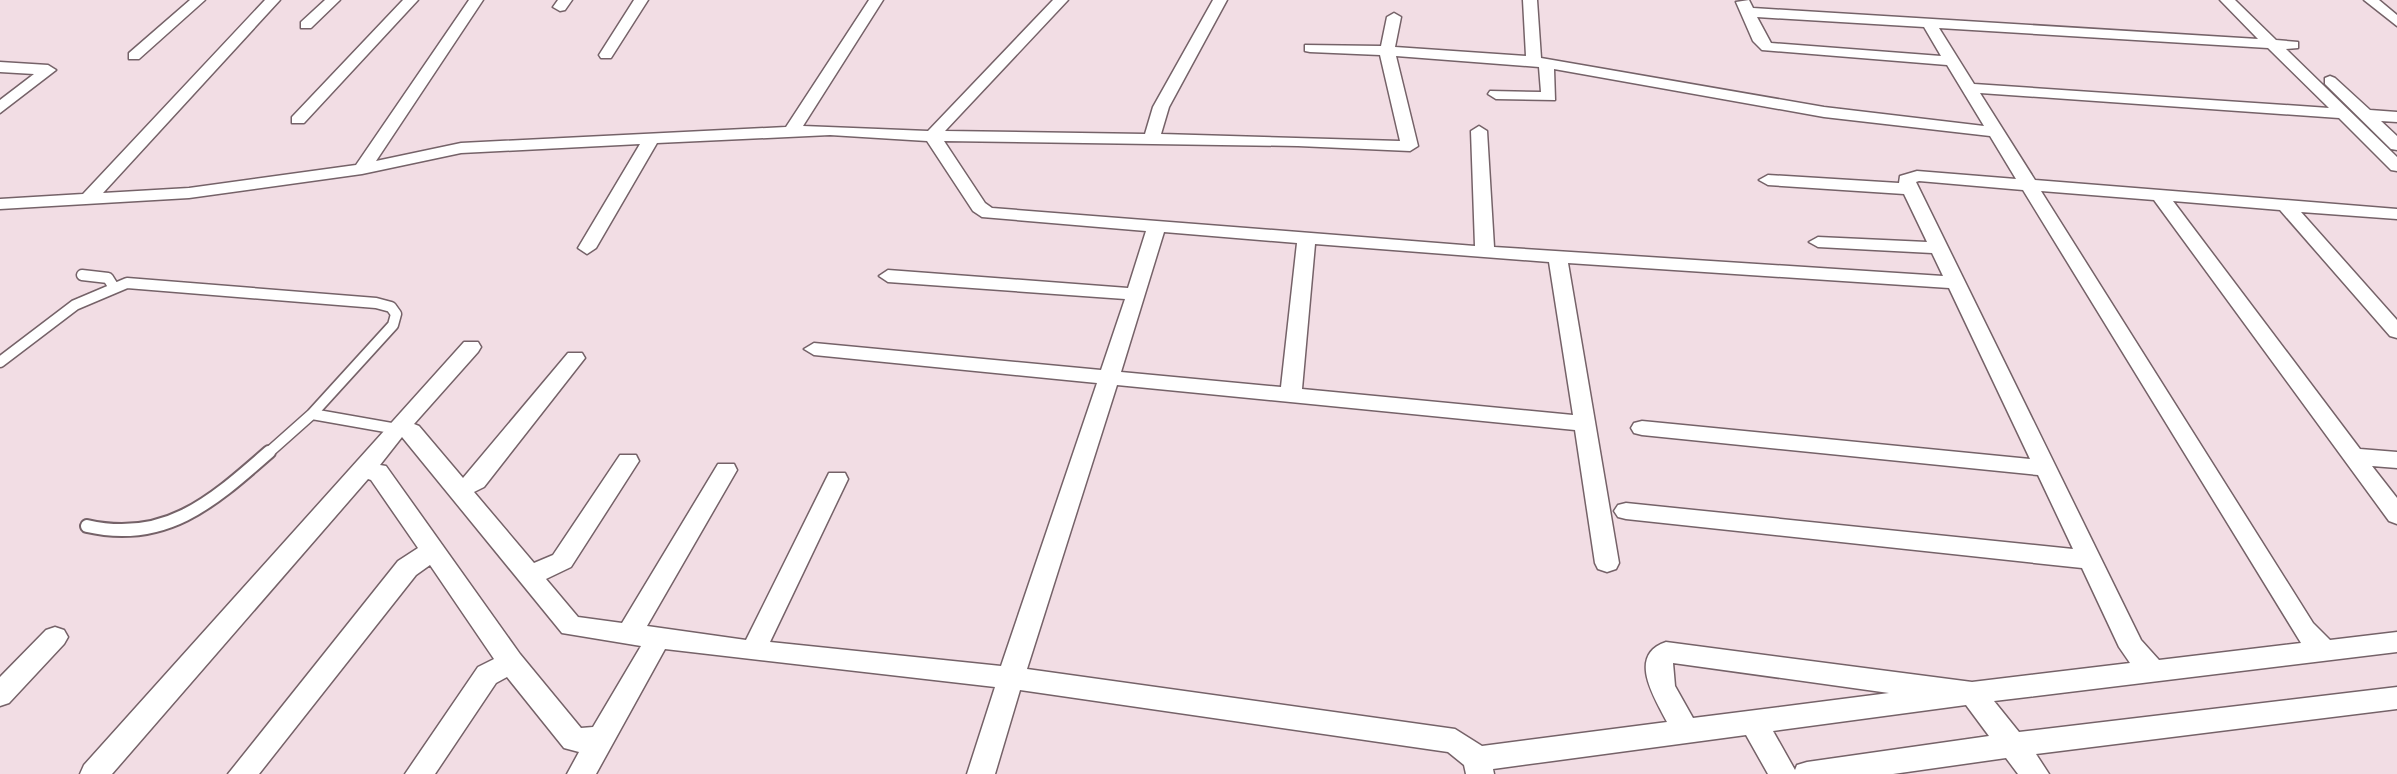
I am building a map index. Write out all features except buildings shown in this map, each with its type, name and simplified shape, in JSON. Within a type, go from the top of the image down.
[{"type":"street","points":[[134,56],[198,0]]},
{"type":"street","points":[[89,199],[273,0]]},
{"type":"street","points":[[306,24],[333,0]]},
{"type":"street","points":[[298,120],[411,0]]},
{"type":"street","points":[[362,169],[476,0]]},
{"type":"street","points":[[606,55],[641,0]]},
{"type":"street","points":[[792,132],[876,0]]},
{"type":"street","points":[[932,136],[1061,0]]},
{"type":"street","points":[[1151,140],[1161,107],[1220,0]]},
{"type":"street","points":[[1496,94],[1549,97],[1540,63],[1531,0]]},
{"type":"street","points":[[2227,0],[2344,114],[2396,158]]},
{"type":"street","points":[[2245,0],[2366,115],[2396,158]]},
{"type":"street","points":[[2371,0],[2397,22]]},
{"type":"street","points":[[1954,61],[1767,47],[1760,41],[1745,6],[1928,22],[2293,45]]},
{"type":"street","points":[[0,204],[189,193],[362,169],[460,148],[830,130],[932,136],[1298,141],[1410,146],[1387,52],[1394,17]]},
{"type":"street","points":[[1928,22],[2304,630],[2325,650]]},
{"type":"street","points":[[1310,48],[1540,63],[1841,117],[1926,128],[1998,132]]},
{"type":"street","points":[[0,67],[48,70],[0,108]]},
{"type":"street","points":[[1971,88],[2344,114]]},
{"type":"street","points":[[2366,115],[2397,117]]},
{"type":"street","points":[[1479,131],[1485,252]]},
{"type":"street","points":[[932,136],[979,207],[988,213],[1485,252],[1957,283]]},
{"type":"street","points":[[587,248],[651,139]]},
{"type":"street","points":[[2153,671],[2132,647],[1906,180],[1917,176],[2397,214]]},
{"type":"street","points":[[1768,180],[1910,189]]},
{"type":"street","points":[[2160,195],[2397,515]]},
{"type":"street","points":[[2285,205],[2397,332]]},
{"type":"street","points":[[981,774],[1010,678],[1111,378],[1156,227]]},
{"type":"street","points":[[1291,395],[1307,236]]},
{"type":"street","points":[[1818,242],[1938,248]]},
{"type":"street","points":[[1558,257],[1587,424],[1606,563]]},
{"type":"street","points":[[888,275],[1136,294]]},
{"type":"street","points":[[94,774],[471,346]]},
{"type":"street","points":[[814,349],[1587,424]]},
{"type":"street","points":[[457,491],[476,481],[575,358]]},
{"type":"street","points":[[1642,428],[2045,468]]},
{"type":"street","points":[[397,429],[411,431],[457,491],[571,626],[753,651],[1010,678],[1455,741],[1478,766],[1685,729],[2397,642]]},
{"type":"street","points":[[2353,456],[2397,460]]},
{"type":"street","points":[[529,576],[562,561],[628,461]]},
{"type":"street","points":[[629,634],[726,470]]},
{"type":"street","points":[[362,471],[378,472],[512,662],[574,740],[601,739]]},
{"type":"street","points":[[753,651],[837,479]]},
{"type":"street","points":[[1626,511],[2089,560]]},
{"type":"street","points":[[242,774],[407,568],[432,551]]},
{"type":"street","points":[[0,695],[55,637]]},
{"type":"street","points":[[581,774],[658,639]]},
{"type":"street","points":[[1685,729],[1659,677],[1659,656],[1666,652],[1972,693],[2035,774]]},
{"type":"street","points":[[419,774],[487,675],[512,662]]},
{"type":"street","points":[[1807,774],[1939,765],[2011,745],[2397,698]]},
{"type":"street","points":[[1754,721],[1783,774]]},
{"type":"lane","points":[[82,275],[108,278],[113,286]]},
{"type":"lane","points":[[0,362],[84,297],[113,286],[149,283],[376,303],[391,307],[396,314],[393,325],[312,414],[205,505],[153,529],[109,531],[87,526]]},
{"type":"lane","points":[[312,414],[397,429]]}]
